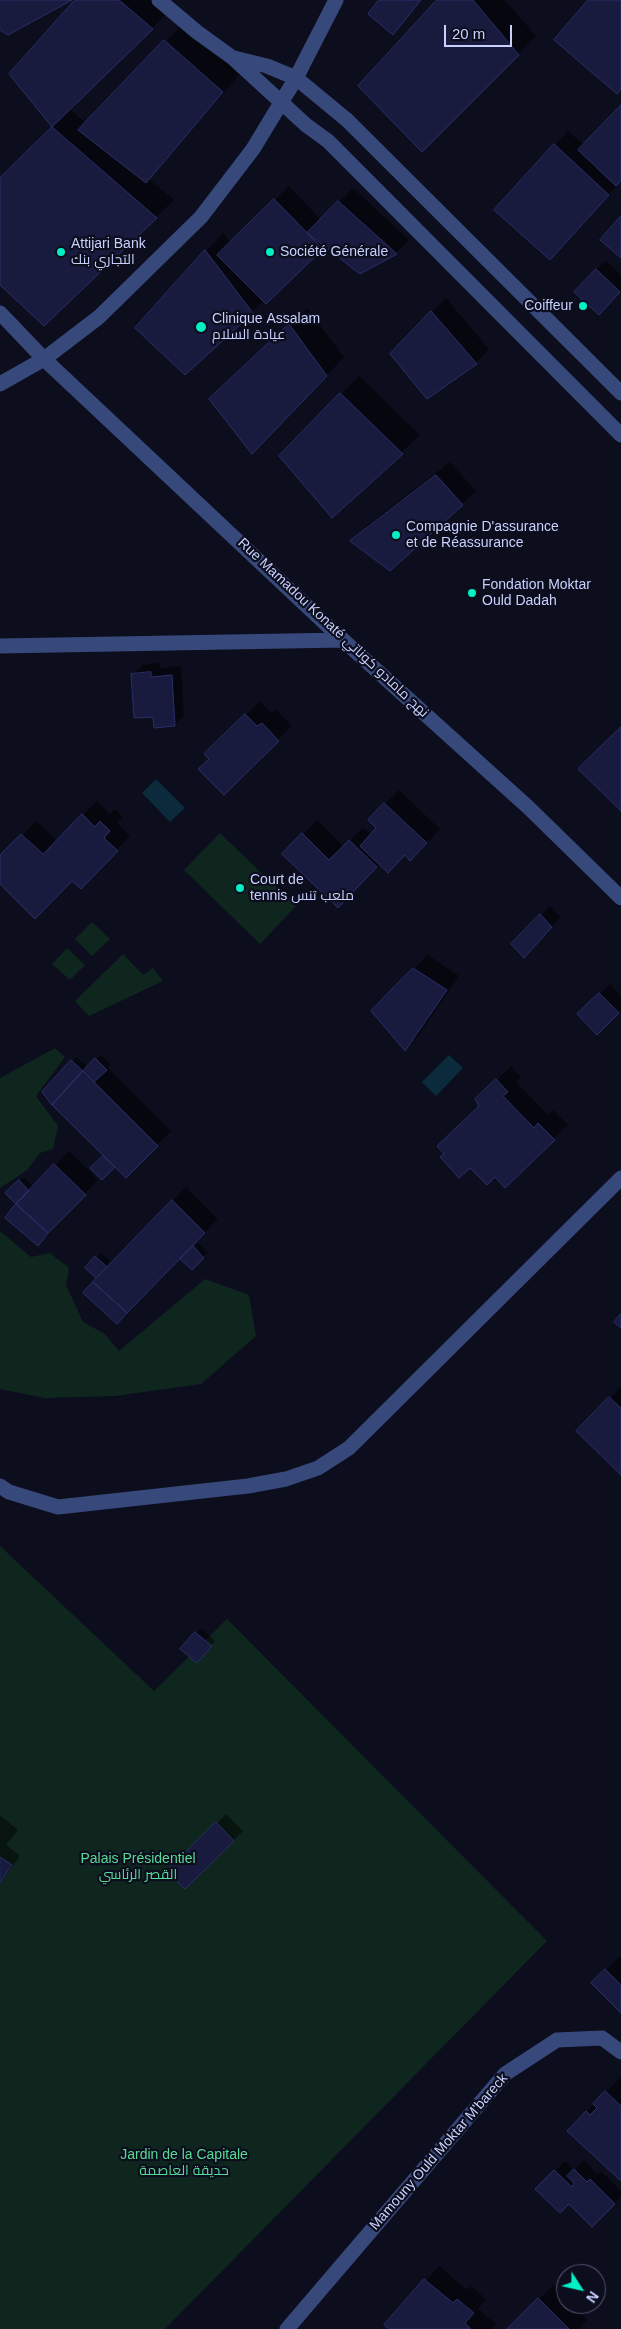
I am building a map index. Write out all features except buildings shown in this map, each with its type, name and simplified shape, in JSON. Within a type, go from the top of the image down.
[{"type":"street","points":[[159,0],[197,32],[233,58],[281,103],[328,141],[621,435]]},
{"type":"street","points":[[0,384],[44,358],[99,317],[201,217],[253,149],[296,78],[336,0]]},
{"type":"street","points":[[233,58],[267,66],[296,78],[347,120],[621,393]]},
{"type":"street","name":"Rue Mamadou Konaté نهج مامادو كوناتي","points":[[0,313],[44,358],[343,640],[529,808],[621,898]]},
{"type":"street","points":[[0,646],[343,640]]},
{"type":"street","points":[[0,1486],[17,1495],[58,1508],[248,1486],[286,1479],[318,1468],[349,1448],[621,1178]]},
{"type":"street","name":"Mamouny Ould Moktar M'bareck","points":[[286,2329],[505,2074],[557,2040],[602,2038],[621,2052]]},
{"type":"green space","name":"Court de tennis ملعب تنس","points":[[220,833],[296,906],[260,944],[184,870]]},
{"type":"green space","points":[[92,922],[110,939],[92,956],[75,939]]},
{"type":"green space","points":[[67,948],[85,965],[70,980],[52,964]]},
{"type":"green space","points":[[123,954],[143,975],[153,968],[163,981],[89,1016],[75,1001]]},
{"type":"green space","points":[[55,1048],[65,1057],[36,1096],[58,1126],[53,1149],[40,1153],[27,1170],[0,1188],[0,1078]]},
{"type":"green space","points":[[0,1231],[31,1257],[50,1253],[69,1268],[66,1285],[83,1322],[105,1334],[119,1351],[205,1279],[249,1295],[256,1336],[201,1384],[115,1396],[45,1398],[0,1389]]},
{"type":"green space","points":[[0,1546],[154,1691],[227,1619],[547,1941],[165,2329],[0,2329]]},
{"type":"water","points":[[156,779],[185,808],[170,822],[142,793]]},
{"type":"water","points":[[449,1055],[463,1068],[436,1096],[422,1082]]},
{"type":"place","name":"Attijari Bank التجاري بنك","points":[[61,252]]},
{"type":"place","name":"Société Générale","points":[[270,252]]},
{"type":"place","name":"Coiffeur","points":[[583,306]]},
{"type":"place","name":"Clinique Assalam عيادة السلام","points":[[201,327]]},
{"type":"place","name":"Compagnie D'assurance et de Réassurance","points":[[396,535]]},
{"type":"place","name":"Fondation Moktar Ould Dadah","points":[[472,593]]},
{"type":"place","name":"Court de tennis ملعب تنس","points":[[240,888]]},
{"type":"park label","name":"Palais Présidentiel القصر الرئاسي","points":[[138,1868]]},
{"type":"park label","name":"Jardin de la Capitale حديقة العاصمة","points":[[184,2164]]}]
